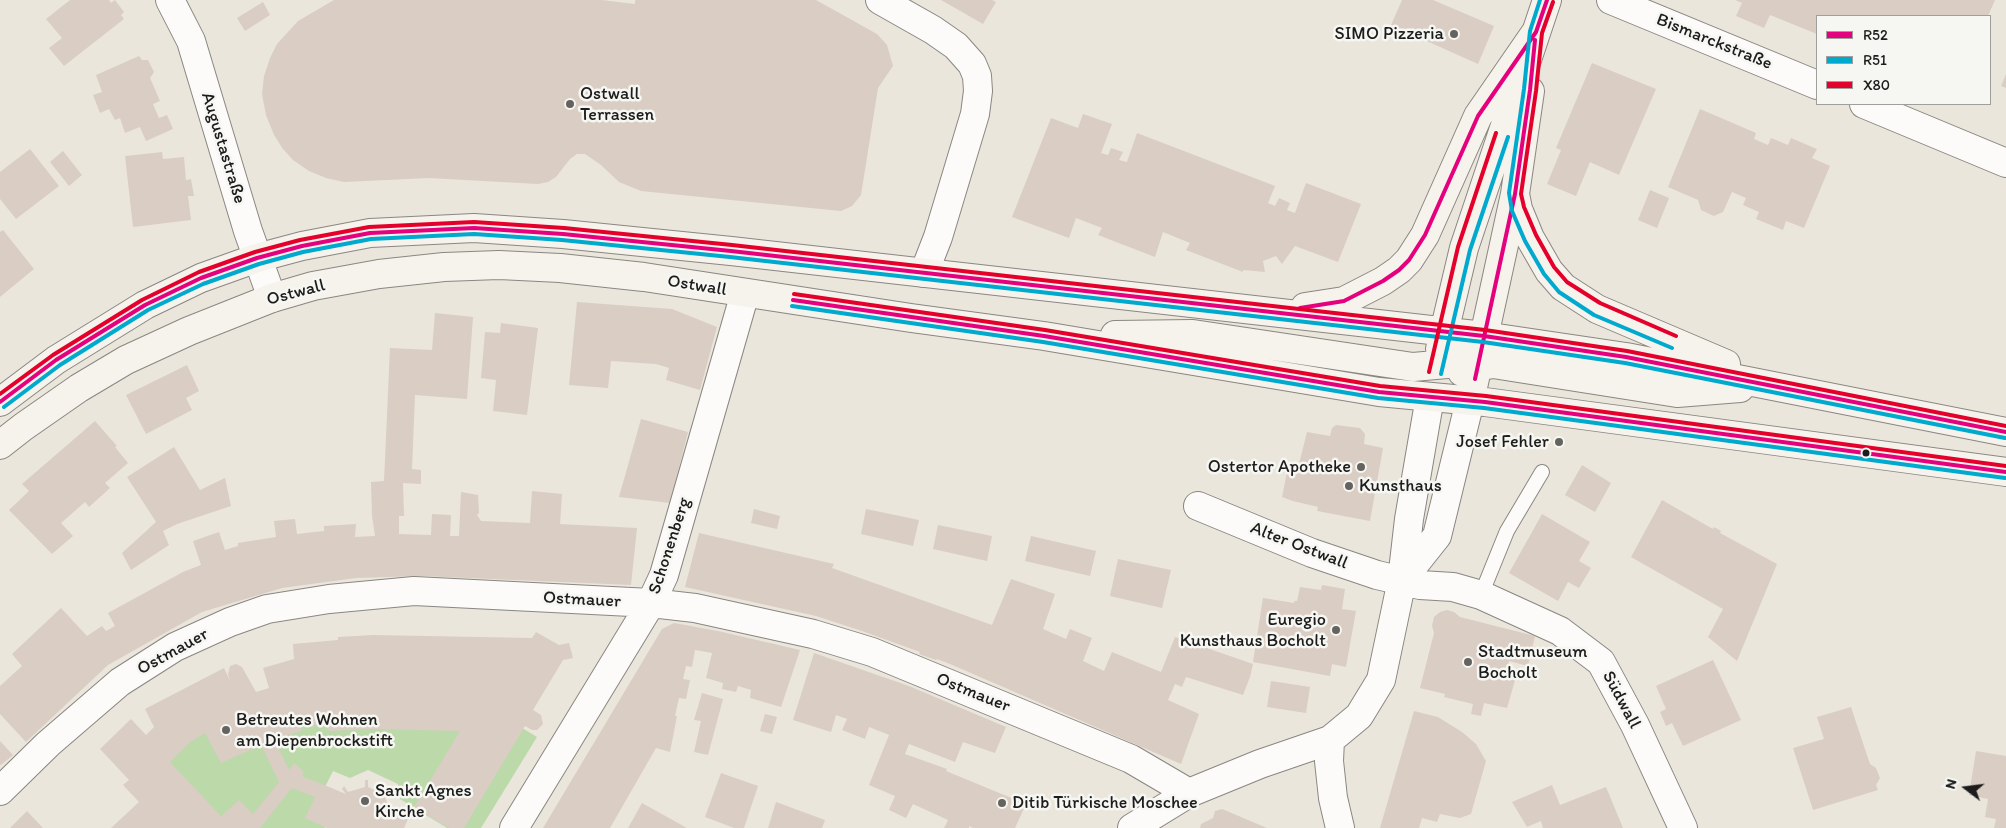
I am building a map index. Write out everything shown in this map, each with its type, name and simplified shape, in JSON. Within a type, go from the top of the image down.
[{"type":"main road","points":[[1430,397],[1464,248],[1547,0]]},
{"type":"main road","name":"Ostwall","points":[[1267,313],[1344,301],[1383,281],[1409,260],[1425,235],[1478,116],[1536,32]]},
{"type":"main road","points":[[1470,401],[1514,194],[1530,90],[1536,32]]},
{"type":"main road","points":[[1514,194],[1530,238],[1549,271],[1563,287],[1597,310],[1774,385],[2006,432]]},
{"type":"main road","name":"Ostwall","points":[[0,402],[56,360],[145,305],[200,278],[257,258],[302,246],[370,233],[474,228],[563,234],[1444,331],[1626,357],[1774,385]]},
{"type":"main road","name":"Ostwall","points":[[0,445],[79,388],[126,360],[189,331],[272,298],[313,286],[380,274],[444,267],[499,265],[560,268],[635,276],[1044,336],[1370,390],[1470,401],[2006,472]]},
{"type":"main road","points":[[1044,336],[1193,334],[1413,367],[1447,364],[1465,356],[1484,336]]},
{"type":"main road","points":[[1430,397],[1447,379],[1477,366],[1494,364],[1677,393],[1774,385]]},
{"type":"street","name":"Augustastraße","points":[[170,0],[190,41],[257,258],[272,298]]},
{"type":"street","points":[[880,0],[933,30],[956,46],[972,64],[977,76],[978,91],[975,114],[938,237],[924,273]]},
{"type":"street","name":"Bismarckstraße","points":[[1610,0],[1816,85]]},
{"type":"street","points":[[1866,105],[2006,163]]},
{"type":"street","name":"Schonenberg","points":[[514,828],[651,603],[664,575],[745,293]]},
{"type":"street","points":[[1132,828],[1189,793],[1260,764],[1330,740],[1359,716],[1381,680],[1402,580],[1409,519],[1430,397]]},
{"type":"street","points":[[1402,580],[1436,536],[1466,425],[1470,401]]},
{"type":"street","name":"Alter Ostwall","points":[[1198,506],[1312,553],[1377,575],[1402,580]]},
{"type":"street","name":"Südwall","points":[[1402,580],[1420,585],[1453,587],[1481,594],[1560,631],[1601,662],[1635,725],[1682,828]]},
{"type":"street","name":"Ostmauer","points":[[0,791],[48,744],[120,682],[175,647],[230,622],[267,609],[330,599],[414,591],[651,603],[695,608],[813,634],[872,652],[1131,759],[1189,793]]},
{"type":"street","points":[[1330,740],[1329,761],[1333,798],[1340,828]]},
{"type":"lane","points":[[1481,594],[1507,531],[1542,472]]},
{"type":"green space","points":[[246,699],[519,726],[537,737],[481,828],[447,828],[400,799],[398,784],[368,770],[350,778],[333,771],[322,793],[339,800],[325,828],[156,828],[142,774]]},
{"type":"building","points":[[70,0],[109,0],[111,3],[115,0],[124,12],[121,15],[124,19],[64,66],[49,48],[62,38],[46,19]]},
{"type":"building","name":"Ostwall Terrassen","points":[[334,0],[602,0],[635,4],[635,0],[816,0],[877,34],[887,45],[893,66],[878,88],[861,195],[852,206],[841,211],[641,191],[619,182],[601,165],[585,154],[577,154],[570,159],[556,177],[548,182],[538,184],[429,178],[344,182],[326,178],[309,171],[293,160],[274,135],[266,115],[262,94],[264,76],[277,44],[298,21]]},
{"type":"building","points":[[941,0],[992,0],[996,2],[983,24]]},
{"type":"building","points":[[1402,0],[1433,0],[1494,26],[1478,64],[1391,25]]},
{"type":"building","points":[[1735,0],[1995,0],[1988,15],[1816,15],[1816,34],[1770,15],[1764,28],[1736,16],[1742,3]]},
{"type":"building","points":[[263,2],[270,15],[245,31],[237,18]]},
{"type":"building","points":[[139,56],[142,60],[148,60],[154,72],[150,78],[160,101],[153,104],[159,118],[167,115],[173,129],[146,141],[140,127],[125,133],[120,118],[115,120],[109,109],[100,113],[93,95],[102,92],[96,75]]},
{"type":"building","points":[[1592,63],[1656,89],[1619,175],[1590,162],[1576,196],[1547,184],[1561,150],[1556,148]]},
{"type":"building","points":[[2006,74],[2006,88],[2001,86]]},
{"type":"building","points":[[1700,109],[1756,133],[1754,139],[1768,145],[1771,138],[1788,145],[1791,138],[1817,149],[1812,158],[1830,166],[1804,228],[1786,221],[1783,230],[1756,219],[1759,212],[1743,205],[1746,198],[1732,192],[1723,212],[1714,216],[1701,210],[1698,200],[1668,187]]},
{"type":"building","points":[[1083,114],[1112,124],[1101,153],[1108,155],[1111,148],[1123,152],[1119,160],[1127,162],[1137,133],[1275,186],[1268,203],[1275,206],[1279,198],[1290,203],[1287,210],[1295,213],[1306,183],[1361,204],[1338,262],[1295,246],[1282,264],[1276,256],[1263,261],[1265,272],[1243,270],[1243,272],[1186,250],[1190,243],[1163,232],[1155,257],[1098,235],[1102,228],[1076,218],[1069,238],[1012,217],[1051,118],[1078,128]]},
{"type":"building","points":[[30,149],[59,186],[16,219],[0,199],[0,172]]},
{"type":"building","points":[[63,151],[82,175],[69,186],[50,162]]},
{"type":"building","points":[[162,152],[163,159],[184,157],[186,180],[191,179],[194,196],[188,196],[191,220],[133,227],[125,156]]},
{"type":"building","points":[[1650,190],[1669,198],[1657,228],[1638,220]]},
{"type":"building","points":[[3,230],[34,269],[0,297],[0,232]]},
{"type":"building","points":[[577,302],[672,309],[717,327],[700,390],[666,380],[669,368],[656,364],[611,361],[608,388],[569,385]]},
{"type":"building","points":[[435,313],[473,317],[467,399],[415,395],[412,469],[421,470],[421,484],[403,483],[404,516],[399,516],[399,534],[431,535],[432,514],[451,515],[450,536],[459,536],[461,492],[478,495],[479,513],[477,515],[481,521],[530,523],[532,491],[562,494],[560,524],[637,528],[631,585],[422,576],[356,578],[282,588],[202,612],[108,665],[26,742],[0,714],[0,686],[22,666],[12,654],[61,608],[87,636],[102,626],[106,631],[115,626],[108,613],[183,572],[201,565],[193,541],[219,532],[225,550],[238,546],[238,543],[276,537],[274,521],[295,519],[297,534],[324,531],[324,526],[356,524],[355,537],[375,536],[372,516],[371,482],[384,481],[390,348],[432,350]]},
{"type":"building","points":[[501,323],[538,328],[527,415],[493,411],[496,380],[481,378],[485,332],[500,333]]},
{"type":"building","points":[[187,365],[199,391],[186,398],[192,410],[146,434],[126,395]]},
{"type":"building","points":[[641,419],[688,432],[670,503],[619,497]]},
{"type":"building","points":[[95,421],[117,446],[115,447],[128,463],[105,483],[110,488],[89,507],[85,502],[61,523],[73,536],[52,554],[9,510],[29,491],[22,484]]},
{"type":"building","points":[[1336,425],[1360,428],[1365,434],[1364,444],[1383,448],[1370,521],[1317,511],[1318,507],[1282,497],[1288,467],[1298,468],[1307,432],[1330,436],[1332,428]]},
{"type":"building","points":[[174,447],[200,490],[225,478],[231,506],[177,524],[163,531],[169,545],[131,570],[122,553],[156,522],[127,477]]},
{"type":"building","points":[[1582,465],[1611,483],[1595,512],[1565,495]]},
{"type":"building","points":[[1662,500],[1713,529],[1714,527],[1721,531],[1720,533],[1777,564],[1737,661],[1708,637],[1723,609],[1631,557]]},
{"type":"building","points":[[754,509],[780,516],[777,529],[751,523]]},
{"type":"building","points":[[866,509],[919,520],[913,546],[861,534]]},
{"type":"building","points":[[1542,514],[1590,542],[1579,561],[1591,568],[1579,588],[1568,582],[1558,601],[1509,573]]},
{"type":"building","points":[[938,525],[992,536],[987,561],[933,549]]},
{"type":"building","points":[[699,533],[834,564],[832,568],[992,625],[1011,579],[1055,594],[1043,629],[1066,639],[1070,629],[1092,638],[1083,661],[1104,671],[1112,652],[1161,672],[1175,637],[1253,664],[1250,677],[1243,695],[1186,677],[1182,687],[1175,684],[1168,700],[1199,714],[1181,764],[950,664],[919,654],[920,652],[862,631],[816,616],[685,587]]},
{"type":"building","points":[[1031,536],[1096,551],[1090,576],[1025,561]]},
{"type":"building","points":[[1118,559],[1171,570],[1162,608],[1110,596]]},
{"type":"building","points":[[1322,585],[1345,589],[1342,609],[1356,611],[1346,667],[1332,664],[1330,676],[1253,662],[1263,598],[1294,603],[1294,601],[1297,601],[1300,587],[1321,590]]},
{"type":"building","name":"Stadtmuseum Bocholt","points":[[1447,610],[1454,612],[1460,617],[1535,636],[1528,666],[1509,661],[1506,674],[1516,677],[1507,708],[1484,703],[1481,716],[1471,714],[1473,704],[1444,697],[1445,694],[1420,688],[1434,633],[1432,626],[1434,617],[1440,612]]},
{"type":"building","points":[[674,623],[800,650],[781,707],[750,698],[751,690],[738,686],[736,692],[722,689],[723,683],[706,678],[712,653],[695,650],[692,667],[686,666],[683,679],[690,680],[686,699],[679,698],[670,752],[656,748],[610,828],[543,828],[662,629]]},
{"type":"building","name":"Betreutes Wohnen am Diepenbrockstift","points":[[536,632],[559,645],[569,643],[573,658],[563,660],[533,710],[541,715],[543,724],[537,730],[532,730],[525,726],[464,828],[449,828],[414,807],[460,731],[372,729],[328,731],[327,724],[314,725],[313,728],[310,721],[300,724],[302,731],[274,739],[289,770],[294,763],[304,772],[302,776],[346,794],[342,789],[344,786],[348,792],[365,787],[365,780],[368,780],[368,787],[383,794],[388,789],[390,792],[385,796],[390,812],[408,819],[404,828],[327,828],[305,818],[315,797],[292,788],[260,828],[111,828],[139,802],[123,785],[129,780],[100,749],[131,719],[146,735],[154,727],[145,709],[224,668],[230,681],[228,674],[230,666],[236,664],[242,667],[256,692],[269,688],[263,668],[294,659],[293,644],[338,640],[338,637],[373,635],[532,638]],"holes":[[[205,733],[221,763],[261,745],[279,782],[253,814],[239,800],[221,816],[170,762],[190,742]]]},
{"type":"building","points":[[814,653],[909,686],[1006,727],[995,753],[963,742],[955,762],[909,744],[905,754],[947,769],[946,771],[1026,804],[1015,828],[973,828],[969,826],[969,828],[944,828],[948,820],[913,804],[906,818],[889,810],[895,796],[869,785],[889,735],[869,727],[865,739],[842,730],[847,719],[836,715],[831,732],[793,720]]},
{"type":"building","points":[[1713,660],[1741,720],[1683,746],[1672,723],[1666,726],[1660,712],[1666,709],[1656,686]]},
{"type":"building","points":[[1271,681],[1310,687],[1306,713],[1267,707]]},
{"type":"building","points":[[702,693],[723,699],[708,755],[694,752],[701,721],[694,720]]},
{"type":"building","points":[[1851,707],[1870,764],[1876,768],[1880,778],[1876,785],[1878,790],[1813,810],[1793,748],[1824,739],[1817,717]]},
{"type":"building","points":[[1414,711],[1438,717],[1462,732],[1476,744],[1486,761],[1471,814],[1460,818],[1440,814],[1437,822],[1422,818],[1419,828],[1380,828]]},
{"type":"building","points":[[765,714],[777,717],[772,734],[760,731]]},
{"type":"building","points":[[0,741],[13,755],[1,765],[0,764]]},
{"type":"building","points":[[1976,751],[2006,756],[2006,828],[1994,828],[1996,819],[1985,817],[1988,799],[1969,795]]},
{"type":"building","points":[[721,773],[758,786],[744,828],[734,828],[705,817]]},
{"type":"building","points":[[1552,785],[1560,805],[1606,787],[1623,828],[1543,828],[1541,821],[1527,827],[1512,802]]},
{"type":"building","points":[[776,802],[825,820],[822,828],[768,828]]},
{"type":"building","points":[[642,803],[687,828],[628,828]]},
{"type":"building","points":[[1222,809],[1267,828],[1200,828],[1201,824],[1213,818],[1215,811]]},
{"type":"building","points":[[27,811],[43,828],[10,828]]},
{"type":"transit line","name":"R51","points":[[1540,0],[1530,31],[1524,89],[1509,193],[1512,211],[1525,241],[1544,274],[1559,292],[1594,315],[1672,348]]},
{"type":"transit line","name":"R52","points":[[1300,308],[1344,301],[1383,281],[1409,260],[1425,235],[1478,116],[1536,32],[1547,0]]},
{"type":"transit line","name":"X80","points":[[1553,2],[1542,33],[1536,91],[1521,194],[1524,207],[1536,235],[1554,267],[1567,282],[1600,303],[1676,336]]},
{"type":"transit line","name":"R52","points":[[1475,379],[1515,194],[1535,40]]},
{"type":"transit line","name":"X80","points":[[1429,372],[1458,247],[1496,133]]},
{"type":"transit line","name":"R51","points":[[1441,374],[1470,250],[1508,137]]},
{"type":"transit line","name":"X80","points":[[0,394],[53,355],[142,300],[199,272],[255,252],[300,240],[369,227],[474,222],[564,228],[732,245],[1485,330],[1627,351],[2006,426]]},
{"type":"transit line","name":"R52","points":[[0,402],[56,360],[145,305],[201,278],[257,258],[302,246],[370,233],[474,228],[563,234],[731,251],[1484,336],[1626,357],[2006,432]]},
{"type":"transit line","name":"R51","points":[[4,407],[60,365],[148,310],[203,284],[259,264],[303,252],[371,239],[474,234],[562,240],[730,257],[1483,342],[1625,363],[2005,438]]},
{"type":"transit line","name":"X80","points":[[794,294],[1045,330],[1380,386],[1486,396],[2006,466]]},
{"type":"transit line","name":"R52","points":[[793,300],[1044,336],[1379,392],[1485,402],[2006,472]]},
{"type":"transit line","name":"R51","points":[[792,306],[1043,342],[1378,398],[1484,408],[2005,478]]},
{"type":"place","name":"SIMO Pizzeria","points":[[1454,34]]},
{"type":"place","name":"Ostwall Terrassen","points":[[570,104]]},
{"type":"place","name":"Josef Fehler","points":[[1559,442]]},
{"type":"place","name":"Ostertor Apotheke","points":[[1361,467]]},
{"type":"place","name":"Kunsthaus","points":[[1349,486]]},
{"type":"place","name":"Euregio Kunsthaus Bocholt","points":[[1336,630]]},
{"type":"place","name":"Stadtmuseum Bocholt","points":[[1468,662]]},
{"type":"place","name":"Betreutes Wohnen am Diepenbrockstift","points":[[226,730]]},
{"type":"place","name":"Sankt Agnes Kirche","points":[[365,801]]},
{"type":"place","name":"Ditib Türkische Moschee","points":[[1002,803]]}]
